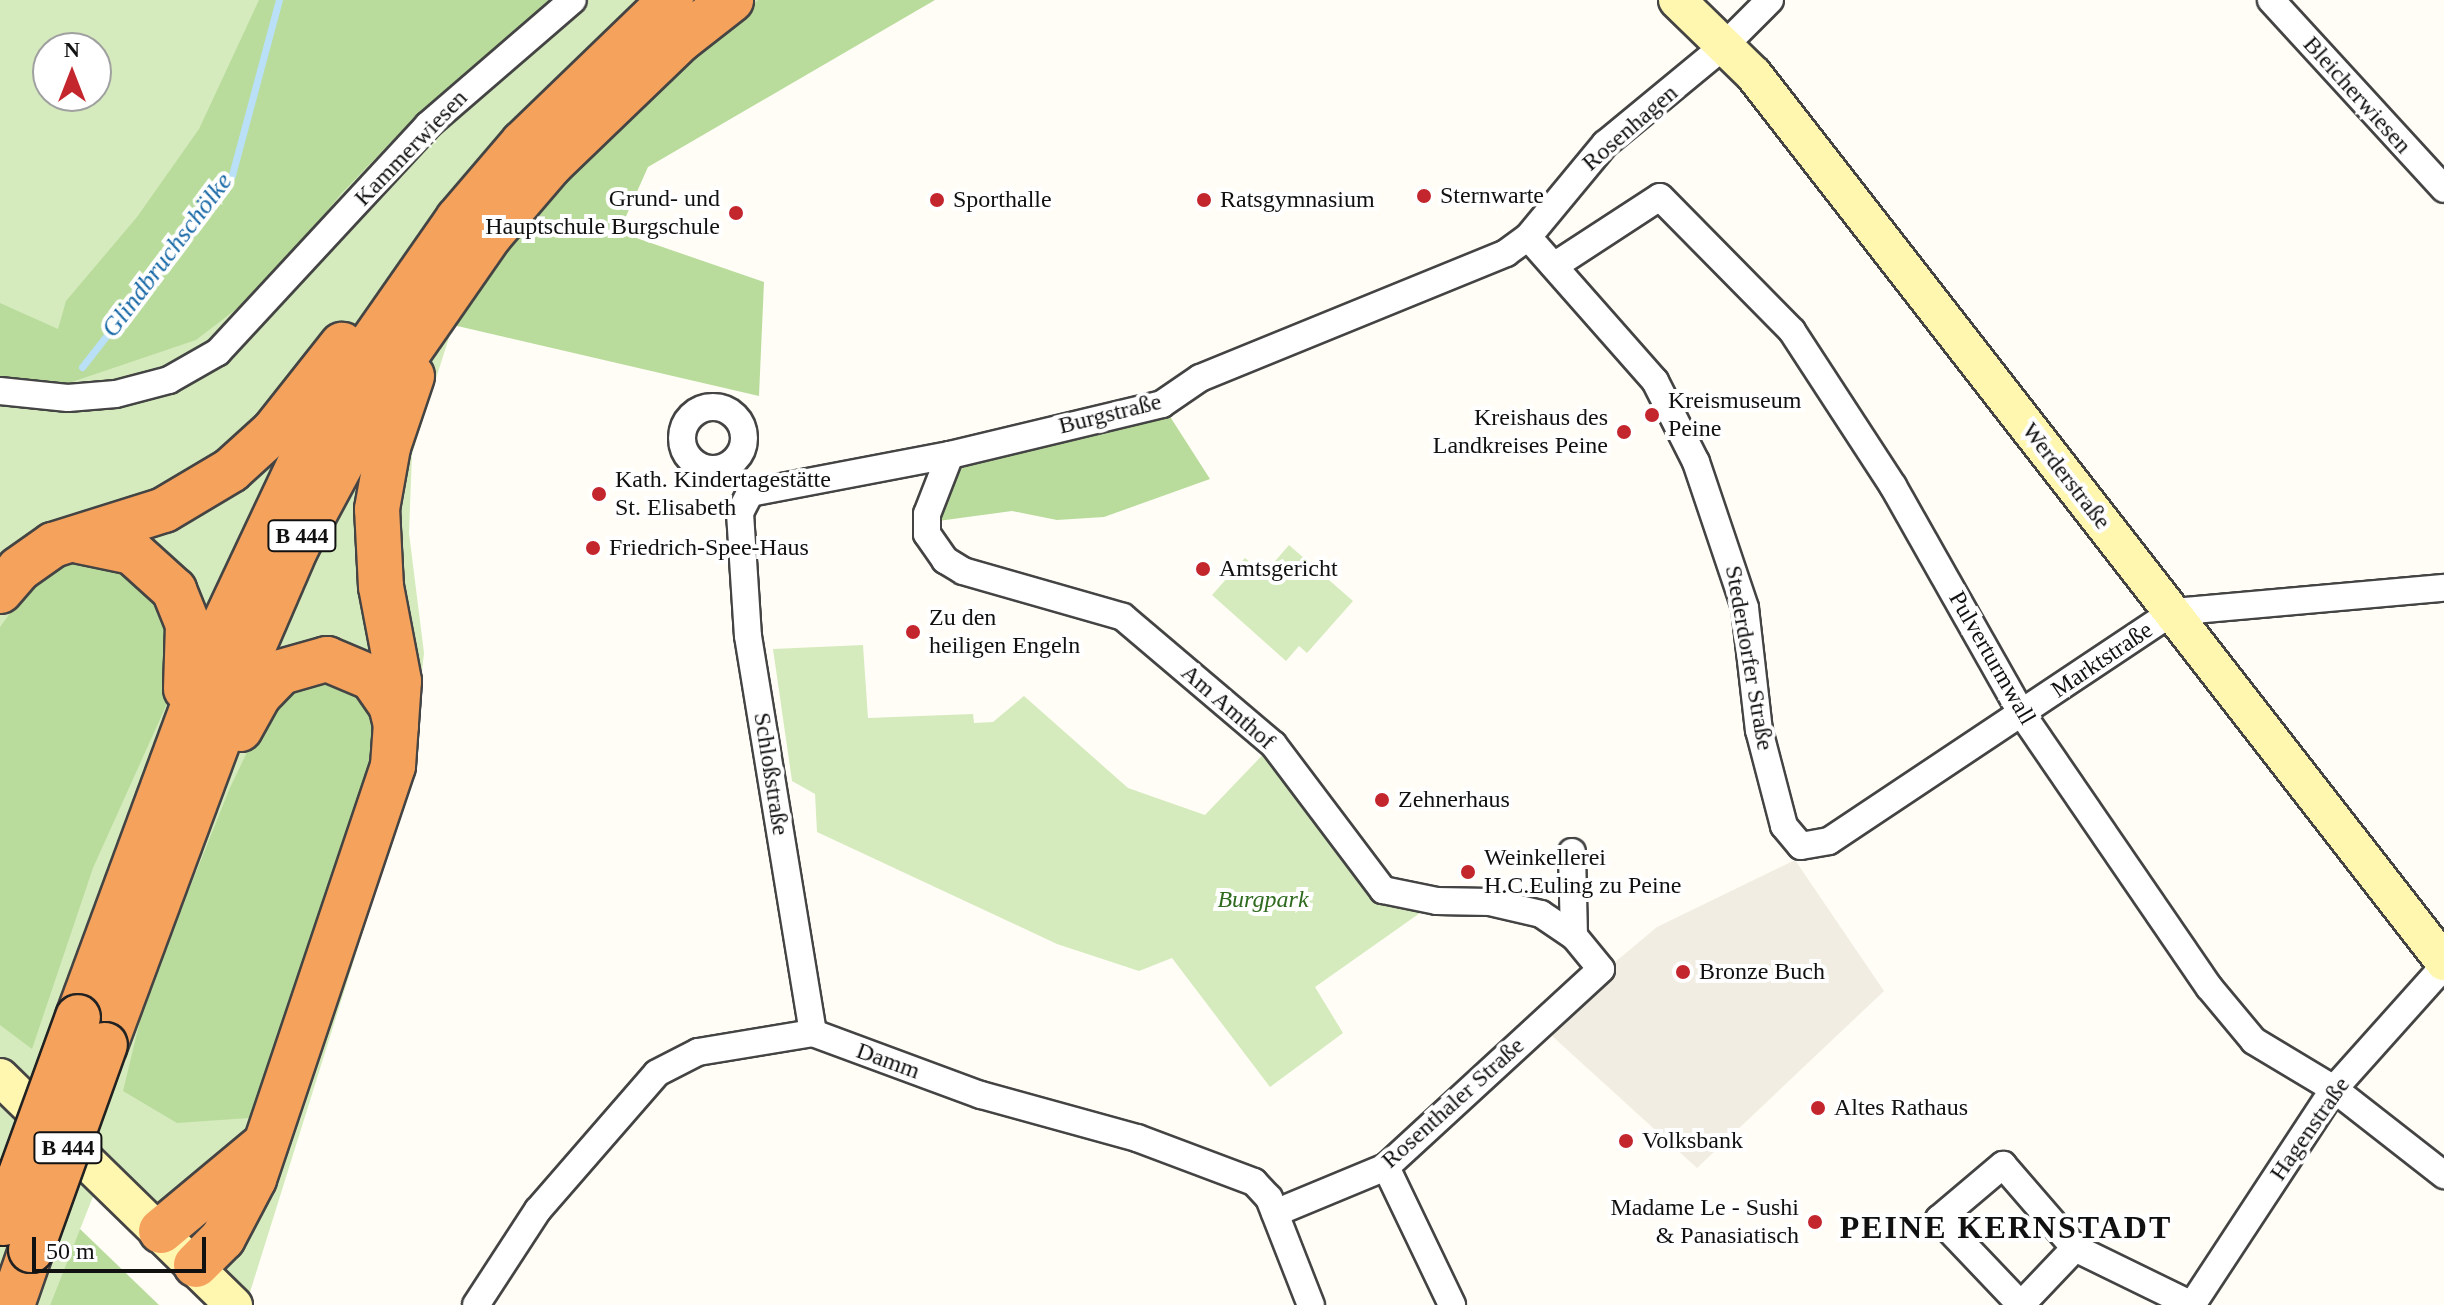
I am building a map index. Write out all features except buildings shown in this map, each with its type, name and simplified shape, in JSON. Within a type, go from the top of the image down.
[{"type":"highway","name":"B 444","points":[[91,1031],[181,730],[295,472],[423,296],[523,143],[671,0]]},
{"type":"highway","name":"B 444","points":[[12,1305],[12,1235],[91,1031],[296,548],[378,396],[423,296],[550,165],[680,40],[731,0]]},
{"type":"highway","points":[[0,591],[19,569],[53,545],[164,510],[231,470],[274,431],[376,301],[423,296],[377,509],[381,587],[399,681],[397,737],[385,797],[241,1210],[196,1265]]},
{"type":"highway","points":[[53,545],[85,540],[118,545],[149,562],[174,590],[190,644],[181,730]]},
{"type":"highway","points":[[199,781],[223,759],[268,683],[311,660],[343,662],[372,678],[391,705],[397,737]]},
{"type":"highway","points":[[161,1231],[265,1144]]},
{"type":"street","name":"Kammerwiesen","points":[[0,391],[68,398],[116,394],[169,380],[218,352],[262,309],[428,125],[573,0]]},
{"type":"street","name":"Werderstraße","points":[[1677,0],[1754,75],[2444,964]]},
{"type":"street","name":"Rosenhagen","points":[[1451,278],[1506,253],[1528,237],[1605,144],[1724,46],[1770,0]]},
{"type":"street","name":"Bleicherwiesen","points":[[2271,0],[2444,189]]},
{"type":"street","name":"Pulverturmwall","points":[[1554,266],[1660,197],[1792,331],[1893,486],[2022,714],[2209,987],[2254,1041],[2334,1089],[2444,1175]]},
{"type":"street","name":"Stederdorfer Straße","points":[[1528,237],[1655,381],[1696,462],[1745,608],[1759,730],[1784,826],[1801,846]]},
{"type":"street","name":"Burgstraße","points":[[745,503],[1162,404],[1200,378],[1451,278]]},
{"type":"street","name":"Am Amthof","points":[[950,455],[927,514],[927,534],[945,560],[963,571],[1123,617],[1273,744],[1383,890],[1437,901],[1490,902],[1541,914],[1574,936],[1601,969]]},
{"type":"street","points":[[733,463],[745,503]]},
{"type":"street","name":"Schloßstraße","points":[[745,503],[748,636],[813,1033]]},
{"type":"street","name":"Marktstraße","points":[[1801,846],[1829,841],[2173,612],[2444,588]]},
{"type":"street","points":[[1572,852],[1574,936]]},
{"type":"street","name":"Hagenstraße","points":[[2192,1305],[2334,1089],[2444,964]]},
{"type":"street","name":"Rosenthaler Straße","points":[[1275,1213],[1386,1167],[1601,969]]},
{"type":"street","name":"Damm","points":[[476,1305],[538,1210],[657,1073],[690,1054],[813,1033],[981,1095],[1194,1159],[1254,1182],[1275,1213],[1311,1305]]},
{"type":"street","points":[[0,1077],[234,1305]]},
{"type":"street","points":[[2075,1248],[2021,1305],[1939,1219],[2003,1165],[2075,1248],[2192,1305]]},
{"type":"street","points":[[1386,1167],[1452,1305]]},
{"type":"green space","points":[[0,0],[455,0],[82,343],[0,364]]},
{"type":"green space","points":[[259,0],[559,0],[423,109],[341,194],[273,281],[196,340],[51,389],[0,384],[0,303],[58,329],[66,301],[137,217],[199,129]]},
{"type":"green space","points":[[559,0],[758,0],[619,112],[453,325],[412,454],[409,533],[424,653],[410,781],[246,1305],[98,1184],[50,1305],[0,1305],[0,384],[273,281],[341,194],[423,109]]},
{"type":"green space","points":[[758,0],[935,0],[648,167],[619,232],[764,282],[759,396],[453,325],[525,215],[619,112]]},
{"type":"green space","points":[[1169,415],[1210,479],[1104,517],[1057,520],[1012,511],[938,521],[956,464]]},
{"type":"green space","points":[[1289,545],[1353,601],[1307,653],[1299,646],[1286,661],[1212,595],[1245,558],[1264,574]]},
{"type":"green space","points":[[81,552],[110,555],[174,616],[174,688],[93,868],[32,1049],[0,1025],[0,627],[37,576]]},
{"type":"green space","name":"Burgpark","points":[[863,645],[868,718],[973,714],[974,723],[993,722],[1024,696],[1128,788],[1205,815],[1273,744],[1366,870],[1437,901],[1315,987],[1343,1033],[1270,1087],[1172,958],[1139,971],[1057,944],[817,832],[815,794],[792,781],[773,649]]},
{"type":"green space","points":[[336,680],[371,699],[388,727],[376,803],[249,1118],[177,1123],[123,1091],[145,1000],[229,790],[270,704],[287,688]]},
{"type":"green space","points":[[80,1229],[159,1305],[50,1305]]},
{"type":"shaded area","points":[[1795,860],[1884,991],[1697,1168],[1540,1025],[1657,927]]},
{"type":"waterway","name":"Glindbruchschölke","points":[[82,367],[232,175],[279,0]]},
{"type":"place","name":"Sternwarte","points":[[1424,196]]},
{"type":"place","name":"Sporthalle","points":[[937,200]]},
{"type":"place","name":"Ratsgymnasium","points":[[1204,200]]},
{"type":"place","name":"Grund- und Hauptschule Burgschule","points":[[736,213]]},
{"type":"place","name":"Kreismuseum Peine","points":[[1652,415]]},
{"type":"place","name":"Kreishaus des Landkreises Peine","points":[[1624,432]]},
{"type":"place","name":"Kath. Kindertagestätte St. Elisabeth","points":[[599,494]]},
{"type":"place","name":"Friedrich-Spee-Haus","points":[[593,548]]},
{"type":"place","name":"Amtsgericht","points":[[1203,569]]},
{"type":"place","name":"Zu den heiligen Engeln","points":[[913,632]]},
{"type":"place","name":"Zehnerhaus","points":[[1382,800]]},
{"type":"place","name":"Weinkellerei H.C.Euling zu Peine","points":[[1468,872]]},
{"type":"place","name":"Bronze Buch","points":[[1683,972]]},
{"type":"place","name":"Altes Rathaus","points":[[1818,1108]]},
{"type":"place","name":"Volksbank","points":[[1626,1141]]},
{"type":"place","name":"Madame Le - Sushi & Panasiatisch","points":[[1815,1222]]},
{"type":"district","name":"PEINE KERNSTADT","points":[[2006,1227]]}]
